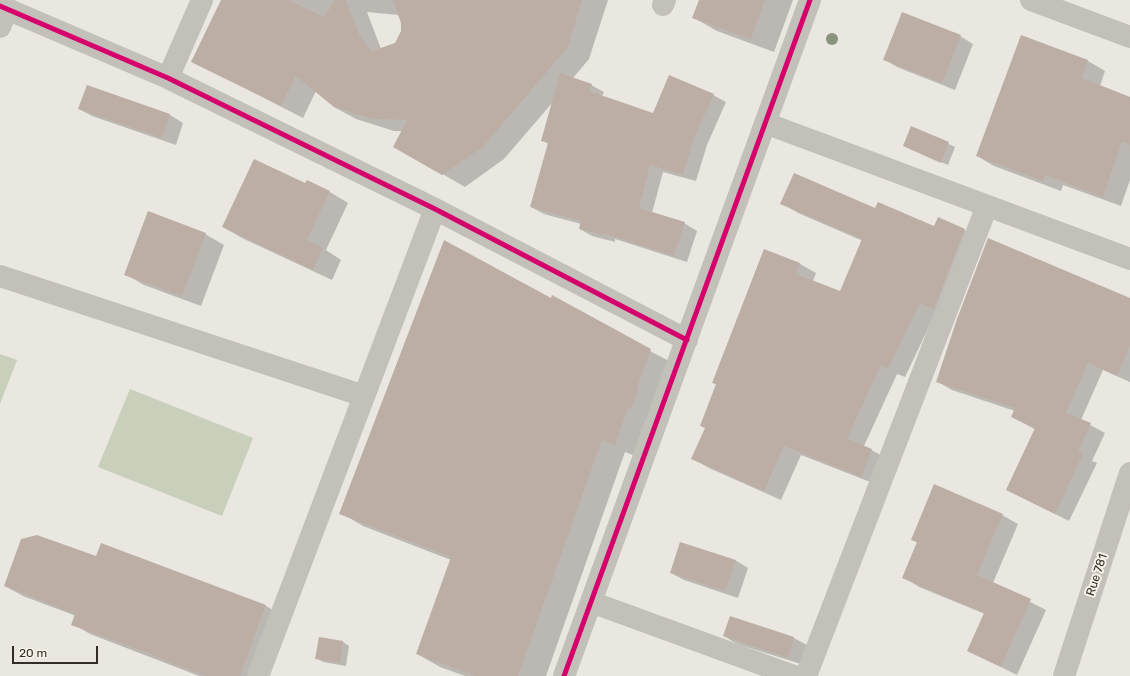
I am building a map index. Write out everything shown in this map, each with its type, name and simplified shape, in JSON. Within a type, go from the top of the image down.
[{"type":"street","points":[[168,78],[202,0]]},
{"type":"street","points":[[564,676],[810,0]]},
{"type":"street","points":[[1030,0],[1130,37]]},
{"type":"street","points":[[2,14],[168,78],[435,209],[686,340]]},
{"type":"street","points":[[765,123],[1130,259]]},
{"type":"street","points":[[806,676],[986,206]]},
{"type":"street","points":[[258,676],[435,209]]},
{"type":"street","points":[[0,276],[364,396]]},
{"type":"street","name":"Rue 781","points":[[1064,676],[1130,473]]},
{"type":"street","points":[[591,602],[794,676]]},
{"type":"green space","points":[[0,354],[17,360],[0,404]]},
{"type":"green space","points":[[130,389],[253,438],[222,516],[98,467]]},
{"type":"building","points":[[221,0],[289,0],[324,17],[335,0],[346,0],[360,36],[372,51],[395,43],[401,31],[401,23],[393,0],[582,0],[568,47],[483,147],[442,175],[393,147],[407,120],[372,119],[334,107],[296,76],[281,106],[191,62]]},
{"type":"building","points":[[699,0],[765,0],[751,39],[692,18]]},
{"type":"building","points":[[902,12],[961,35],[942,83],[883,60]]},
{"type":"building","points":[[1021,35],[1088,60],[1082,78],[1130,97],[1130,145],[1122,142],[1103,197],[1045,175],[1043,181],[976,156]]},
{"type":"building","points":[[560,73],[592,84],[589,91],[653,113],[669,75],[714,94],[694,138],[683,175],[650,165],[639,208],[685,222],[674,256],[603,233],[602,235],[579,229],[581,221],[530,207],[548,143],[541,141]]},
{"type":"building","points":[[87,85],[170,114],[162,138],[78,109]]},
{"type":"building","points":[[911,126],[949,142],[941,163],[903,146]]},
{"type":"building","points":[[254,159],[305,183],[307,180],[330,191],[307,240],[323,248],[313,270],[222,227]]},
{"type":"building","points":[[794,173],[875,208],[878,202],[934,226],[938,217],[965,229],[934,309],[920,303],[888,369],[881,365],[847,439],[872,449],[861,477],[784,446],[764,491],[691,459],[705,428],[700,426],[716,384],[712,383],[764,249],[800,263],[796,274],[840,291],[862,239],[780,204]]},
{"type":"building","points":[[148,211],[206,233],[182,296],[124,275]]},
{"type":"building","points":[[988,238],[1130,298],[1130,346],[1117,376],[1088,363],[1066,413],[1091,423],[1078,452],[1083,454],[1055,514],[1006,490],[1035,428],[1011,417],[1015,408],[936,382],[957,319]]},
{"type":"building","points":[[444,240],[551,298],[552,295],[651,349],[637,388],[639,389],[631,409],[628,408],[615,445],[602,440],[518,676],[476,676],[416,654],[451,557],[339,514]]},
{"type":"building","points":[[934,484],[1003,514],[977,575],[1031,599],[1001,667],[967,651],[984,613],[902,578],[917,542],[911,540]]},
{"type":"building","points":[[37,535],[96,556],[101,543],[266,605],[240,676],[205,676],[71,625],[75,614],[4,586],[21,539]]},
{"type":"building","points":[[680,542],[736,560],[725,591],[670,573]]},
{"type":"building","points":[[730,616],[794,637],[788,658],[723,636]]},
{"type":"building","points":[[319,637],[343,641],[340,663],[315,659]]},
{"type":"cycle path","points":[[564,676],[810,0]]},
{"type":"cycle path","points":[[0,6],[168,78],[435,209],[687,340]]}]
